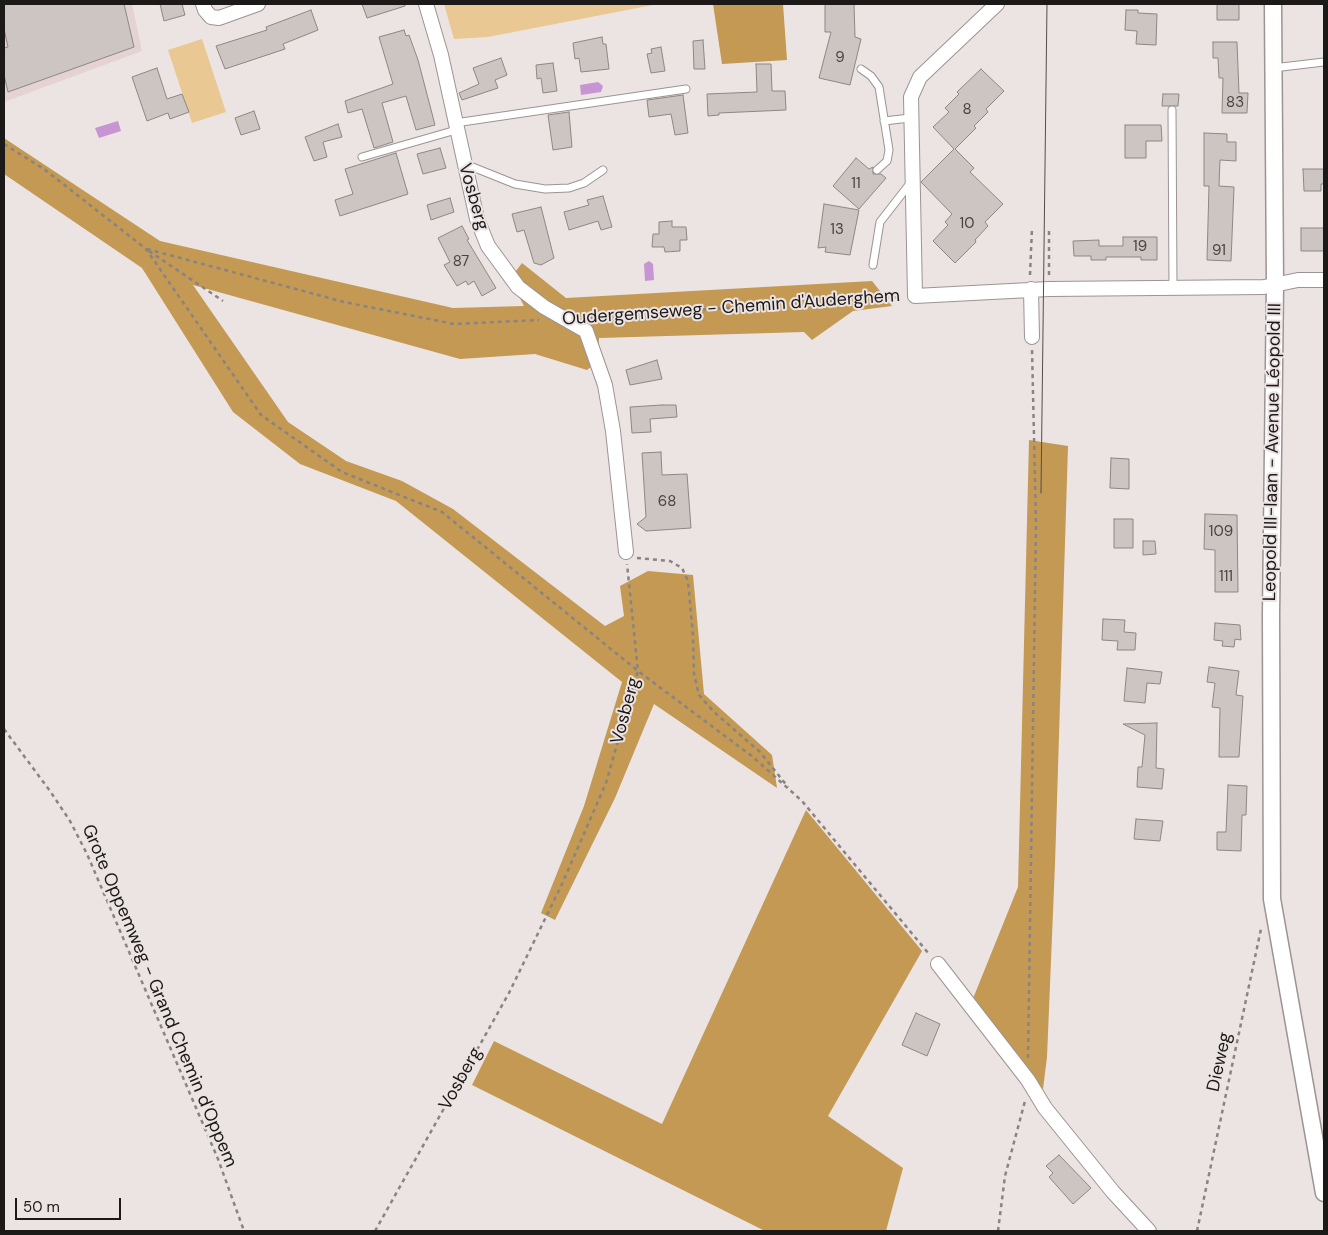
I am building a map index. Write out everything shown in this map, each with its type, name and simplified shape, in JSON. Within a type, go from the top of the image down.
[{"type":"street","points":[[203,4],[211,17],[219,18],[258,4]]},
{"type":"street","name":"Vosberg","points":[[426,4],[441,55],[463,164],[477,219],[488,246],[500,265],[518,287],[544,306],[586,331],[605,385],[613,431],[626,556]]},
{"type":"street","points":[[915,296],[911,97],[920,77],[997,4]]},
{"type":"street","name":"Leopold III-laan - Avenue Léopold III","points":[[1273,4],[1275,284],[1271,614],[1272,899],[1324,1192]]},
{"type":"street","name":"Oudergemseweg - Chemin d'Auderghem","points":[[915,296],[1030,289],[1264,287],[1298,280],[1324,280]]},
{"type":"street","points":[[1030,289],[1032,337]]},
{"type":"street","points":[[938,964],[1028,1080],[1045,1108],[1107,1184],[1150,1231]]},
{"type":"lane","points":[[1273,68],[1324,62]]},
{"type":"lane","points":[[861,69],[871,76],[880,87],[889,150],[887,161],[877,170]]},
{"type":"lane","points":[[362,157],[456,127],[686,89]]},
{"type":"lane","points":[[1172,110],[1173,289]]},
{"type":"lane","points":[[884,120],[910,118]]},
{"type":"lane","points":[[463,164],[515,184],[545,189],[569,188],[584,183],[603,170]]},
{"type":"lane","points":[[873,265],[880,222],[912,181]]},
{"type":"path","points":[[4,144],[44,169],[146,249],[223,301]]},
{"type":"path","points":[[1030,289],[1032,228]]},
{"type":"path","points":[[1049,228],[1049,289]]},
{"type":"path","points":[[146,249],[260,415],[342,472],[442,512],[638,671],[753,757],[794,794],[817,818],[938,964]]},
{"type":"path","name":"Oudergemseweg - Chemin d'Auderghem","points":[[146,249],[344,302],[454,324],[568,319],[915,296]]},
{"type":"path","points":[[998,1231],[1005,1176],[1026,1097],[1028,1080],[1036,524],[1032,337]]},
{"type":"path","points":[[626,556],[670,561],[682,568],[688,581],[694,674],[699,695],[714,712],[760,752],[794,794]]},
{"type":"path","name":"Vosberg","points":[[375,1231],[508,993],[558,892],[606,783],[638,671],[626,556]]},
{"type":"path","name":"Grote Oppemweg - Grand Chemin d'Oppem","points":[[4,729],[65,813],[88,854],[218,1159],[244,1231]]},
{"type":"path","name":"Dieweg","points":[[1197,1231],[1256,948],[1263,924]]},
{"type":"shaded area","points":[[4,4],[132,4],[142,51],[4,102]]},
{"type":"shaded area","points":[[444,4],[658,4],[488,37],[454,39]]},
{"type":"shaded area","points":[[713,4],[783,4],[787,60],[722,64]]},
{"type":"shaded area","points":[[202,39],[226,112],[192,123],[168,50]]},
{"type":"shaded area","points":[[598,82],[603,86],[601,92],[581,95],[580,85]]},
{"type":"shaded area","points":[[118,121],[121,131],[99,138],[95,128]]},
{"type":"shaded area","points":[[4,138],[160,241],[453,308],[524,306],[510,279],[522,263],[566,298],[872,281],[892,306],[853,311],[812,340],[804,332],[599,338],[598,361],[587,370],[535,354],[460,359],[193,285],[288,422],[346,461],[402,481],[453,509],[605,626],[624,616],[620,586],[648,571],[693,575],[704,694],[772,755],[777,788],[654,704],[615,798],[555,920],[541,913],[584,806],[622,682],[396,501],[300,464],[233,412],[142,268],[4,174]]},
{"type":"shaded area","points":[[649,261],[653,264],[654,280],[645,281],[644,264]]},
{"type":"shaded area","points":[[1029,440],[1068,446],[1055,864],[1047,1057],[1043,1089],[1026,1071],[972,1001],[1018,887]]},
{"type":"shaded area","points":[[806,810],[922,951],[828,1116],[903,1168],[886,1231],[765,1231],[472,1085],[494,1041],[662,1124]]},
{"type":"building","points":[[4,4],[124,4],[134,47],[8,92],[4,75],[4,48],[8,47],[4,29]]},
{"type":"building","points":[[160,4],[182,4],[185,15],[164,21]]},
{"type":"building","points":[[362,4],[405,4],[405,6],[367,18]]},
{"type":"building","points":[[825,4],[854,4],[855,37],[861,39],[850,85],[819,78],[831,32],[825,32]]},
{"type":"building","points":[[1217,4],[1239,4],[1239,20],[1217,20]]},
{"type":"building","points":[[311,10],[318,30],[283,44],[285,49],[225,69],[216,46],[267,30],[266,27]]},
{"type":"building","points":[[1126,10],[1138,10],[1138,13],[1157,14],[1156,45],[1136,44],[1137,31],[1125,30]]},
{"type":"building","points":[[404,30],[406,36],[409,35],[418,60],[435,125],[416,130],[406,96],[382,103],[393,142],[374,148],[362,109],[348,113],[345,101],[393,84],[379,37]]},
{"type":"building","points":[[602,37],[603,44],[606,44],[609,69],[581,72],[579,58],[575,59],[573,43]]},
{"type":"building","points":[[703,40],[705,69],[694,69],[693,41]]},
{"type":"building","points":[[1213,42],[1237,42],[1239,93],[1248,93],[1247,113],[1222,113],[1223,78],[1219,78],[1218,58],[1213,58]]},
{"type":"building","points":[[661,47],[665,71],[651,73],[647,54],[652,53],[651,49]]},
{"type":"building","points":[[501,58],[507,75],[495,80],[498,88],[462,100],[459,93],[479,84],[473,68]]},
{"type":"building","points":[[553,63],[557,91],[543,93],[541,78],[537,79],[536,65]]},
{"type":"building","points":[[756,64],[771,64],[772,91],[785,91],[786,110],[719,113],[719,115],[708,116],[707,94],[757,92]]},
{"type":"building","points":[[157,68],[167,99],[182,94],[189,112],[170,119],[168,113],[147,121],[132,77]]},
{"type":"building","points":[[981,69],[1004,91],[986,109],[988,112],[974,126],[976,128],[955,149],[974,168],[970,172],[1003,204],[985,222],[988,226],[975,240],[976,242],[955,263],[933,241],[948,225],[945,222],[952,214],[921,182],[954,149],[933,127],[949,112],[945,108],[959,94],[957,92]]},
{"type":"building","points":[[1163,94],[1179,94],[1178,106],[1162,106]]},
{"type":"building","points":[[683,95],[688,133],[675,135],[671,114],[649,117],[647,100]]},
{"type":"building","points":[[254,111],[260,129],[241,135],[235,118]]},
{"type":"building","points":[[569,112],[572,147],[553,150],[548,115]]},
{"type":"building","points":[[338,124],[342,137],[323,142],[327,157],[314,161],[305,137]]},
{"type":"building","points":[[1125,125],[1161,125],[1162,141],[1146,141],[1146,158],[1125,158]]},
{"type":"building","points":[[1204,133],[1227,134],[1227,142],[1236,142],[1236,161],[1220,160],[1219,186],[1234,187],[1231,261],[1207,260],[1209,186],[1204,186]]},
{"type":"building","points":[[440,148],[446,168],[423,174],[417,154]]},
{"type":"building","points":[[396,153],[408,194],[340,216],[335,200],[353,194],[345,169]]},
{"type":"building","points":[[856,158],[869,169],[873,167],[873,174],[881,174],[886,178],[859,209],[833,186]]},
{"type":"building","points":[[1303,169],[1324,169],[1324,184],[1321,184],[1321,191],[1304,191]]},
{"type":"building","points":[[603,196],[612,227],[601,230],[598,221],[569,230],[564,212],[589,205],[587,200]]},
{"type":"building","points":[[450,198],[454,212],[431,220],[427,205]]},
{"type":"building","points":[[824,204],[859,210],[850,255],[825,252],[826,247],[818,248]]},
{"type":"building","points":[[541,207],[554,258],[541,265],[534,263],[524,230],[517,232],[512,214]]},
{"type":"building","points":[[672,221],[672,227],[686,227],[687,240],[680,240],[680,251],[665,252],[664,247],[652,247],[653,234],[659,234],[659,222]]},
{"type":"building","points":[[462,226],[469,239],[467,240],[496,288],[482,296],[474,281],[468,285],[466,281],[457,286],[444,265],[450,262],[438,238]]},
{"type":"building","points":[[1301,228],[1324,228],[1324,251],[1301,251]]},
{"type":"building","points":[[1123,237],[1157,237],[1157,260],[1141,260],[1141,257],[1106,257],[1106,260],[1091,260],[1091,256],[1074,256],[1073,241],[1099,240],[1099,246],[1123,246]]},
{"type":"building","points":[[657,360],[662,379],[630,385],[626,370]]},
{"type":"building","points":[[676,405],[677,417],[650,419],[651,432],[632,433],[630,407]]},
{"type":"building","points":[[661,452],[662,475],[687,474],[691,528],[646,531],[637,524],[646,517],[642,453]]},
{"type":"building","points":[[1111,458],[1129,459],[1129,489],[1110,488]]},
{"type":"building","points":[[1205,514],[1237,515],[1238,592],[1215,592],[1215,550],[1204,549]]},
{"type":"building","points":[[1114,519],[1133,519],[1133,548],[1114,548]]},
{"type":"building","points":[[1143,541],[1155,541],[1156,554],[1143,555]]},
{"type":"building","points":[[1103,619],[1125,620],[1124,632],[1136,633],[1135,650],[1117,650],[1118,641],[1102,640]]},
{"type":"building","points":[[1215,623],[1240,625],[1241,640],[1235,639],[1234,647],[1222,646],[1223,641],[1214,640]]},
{"type":"building","points":[[1209,667],[1239,671],[1236,695],[1243,696],[1239,757],[1219,757],[1220,708],[1212,707],[1215,683],[1207,682]]},
{"type":"building","points":[[1127,668],[1162,672],[1160,684],[1147,683],[1145,703],[1124,701]]},
{"type":"building","points":[[1157,723],[1156,768],[1164,769],[1162,789],[1137,787],[1138,767],[1142,767],[1145,735],[1123,724]]},
{"type":"building","points":[[1228,785],[1247,786],[1246,815],[1242,815],[1241,851],[1217,850],[1217,832],[1226,832]]},
{"type":"building","points":[[1136,819],[1163,821],[1160,841],[1134,839]]},
{"type":"building","points":[[916,1013],[940,1024],[927,1056],[902,1045]]},
{"type":"building","points":[[1059,1155],[1091,1188],[1073,1204],[1049,1177],[1053,1173],[1046,1166]]},
{"type":"tram line","points":[[1041,493],[1047,4]]}]
